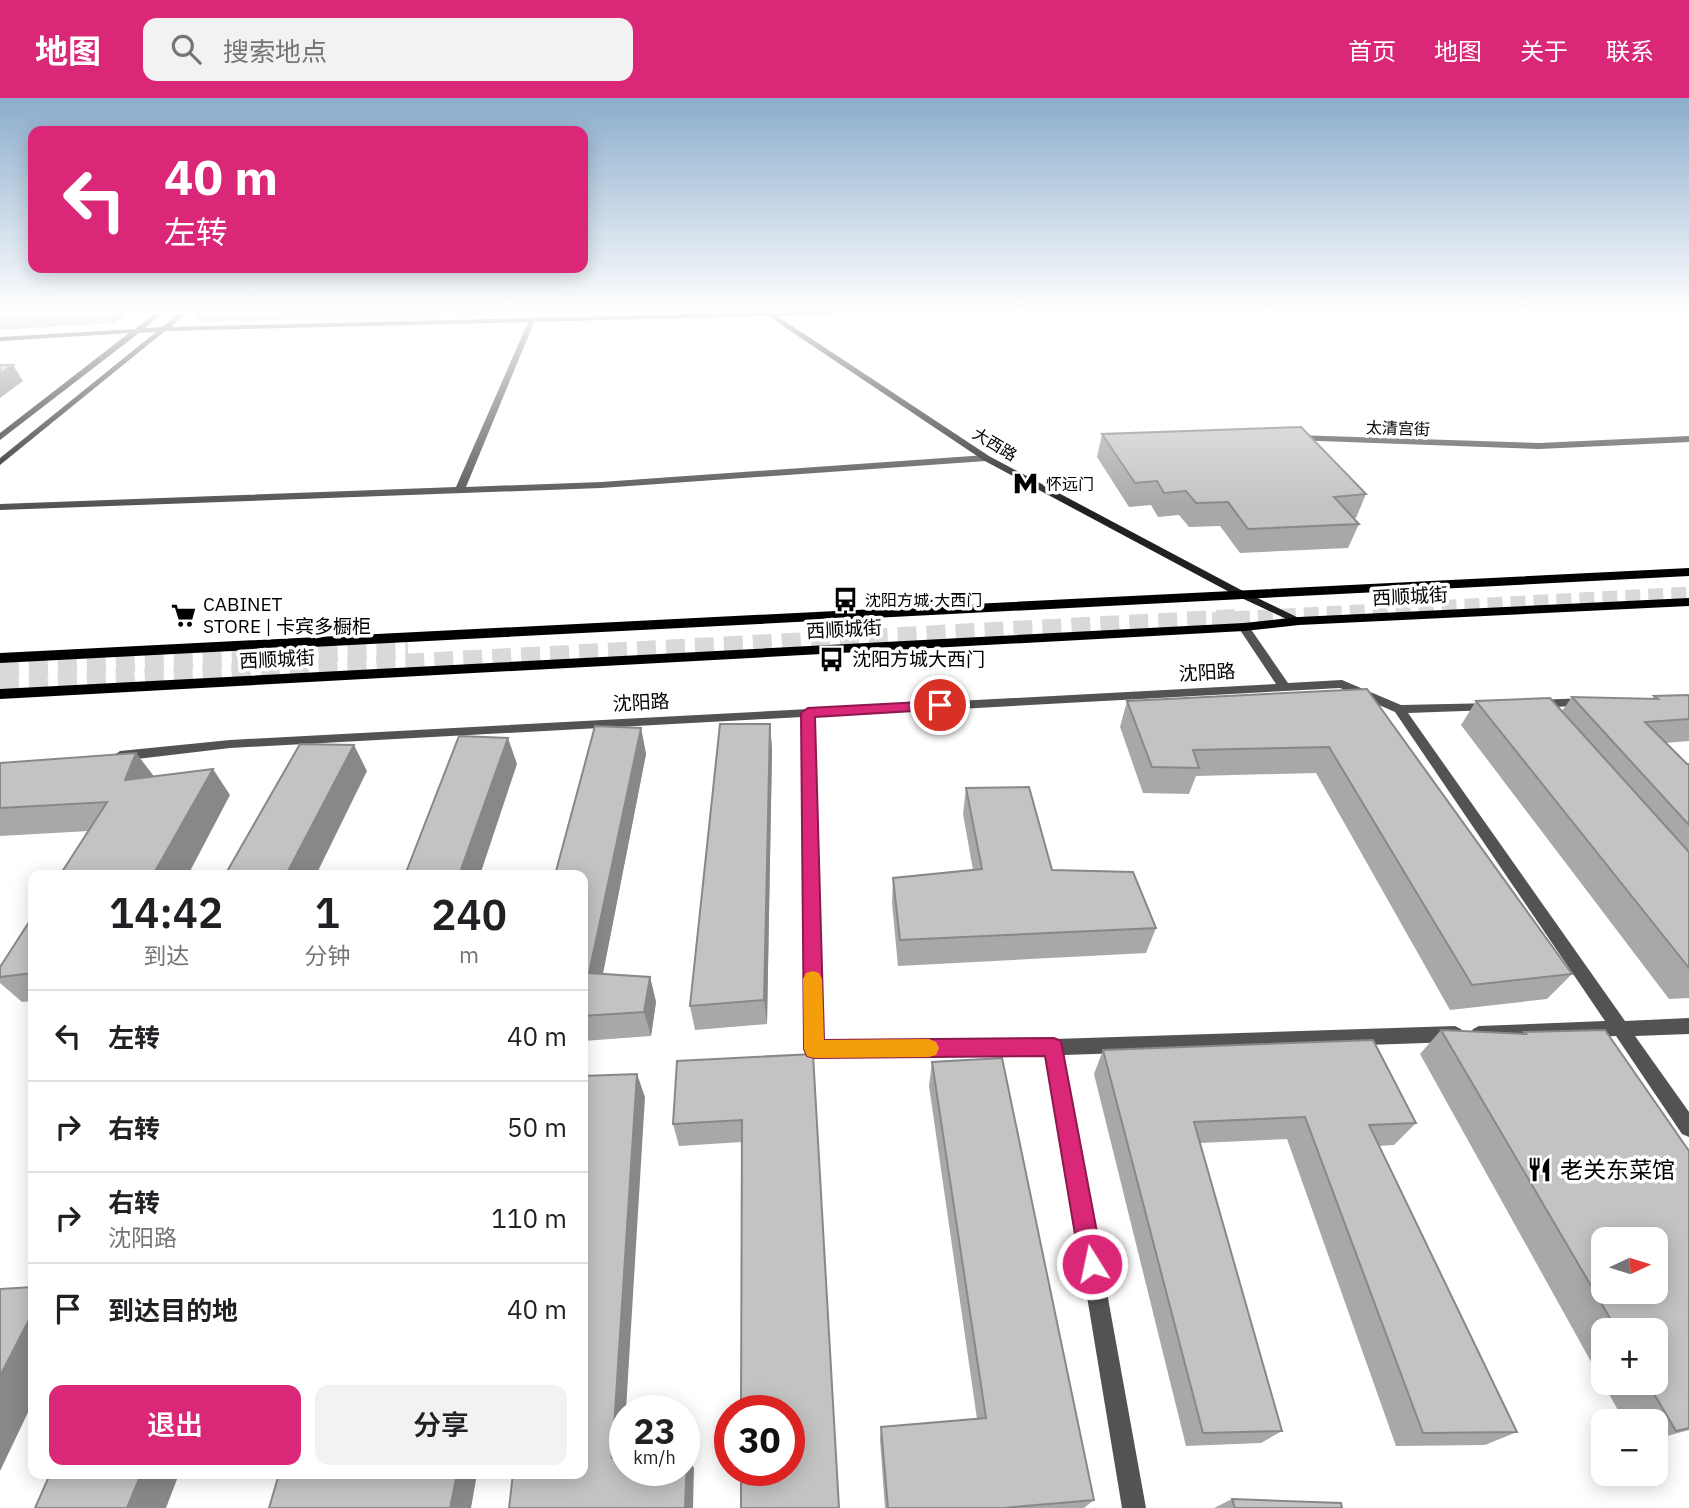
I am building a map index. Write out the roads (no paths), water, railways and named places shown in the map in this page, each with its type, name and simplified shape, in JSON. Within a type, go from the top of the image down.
[{"type":"main road","points":[[0,438],[82,375]]},
{"type":"main road","points":[[0,463],[108,375]]},
{"type":"main road","name":"大西路","points":[[861,375],[986,458],[1240,593],[1299,621]]},
{"type":"main road","name":"西顺城街","points":[[0,659],[1240,593],[1689,572]]},
{"type":"main road","name":"西顺城街","points":[[0,694],[1244,627],[1299,621],[1689,602]]},
{"type":"street","points":[[460,490],[509,375]]},
{"type":"street","name":"太清宫街","points":[[1289,438],[1539,446],[1689,439]]},
{"type":"street","points":[[0,507],[601,485],[986,458]]},
{"type":"street","name":"沈阳路","points":[[1244,627],[1284,687]]},
{"type":"street","name":"沈阳路","points":[[109,757],[230,744],[1342,684],[1399,709]]},
{"type":"street","points":[[1538,715],[1529,704],[1595,701]]},
{"type":"street","points":[[1399,709],[1503,705]]},
{"type":"street","points":[[1399,709],[1689,1128]]},
{"type":"street","points":[[808,713],[814,1049],[1054,1047],[1689,1026]]},
{"type":"street","points":[[1054,1047],[1134,1508]]},
{"type":"tunnel","points":[[1212,620],[1689,594]]},
{"type":"tunnel","points":[[0,685],[1245,618]]},
{"type":"tunnel","points":[[0,669],[408,649]]},
{"type":"place","name":"怀远门","points":[[1026,484]]},
{"type":"place","name":"沈阳方城·大西门","points":[[845,600]]},
{"type":"place","name":"CABINET STORE | 卡宾多橱柜","points":[[183,615]]},
{"type":"place","name":"沈阳方城大西门","points":[[832,659]]},
{"type":"place","name":"老关东菜馆","points":[[1540,1170]]}]
